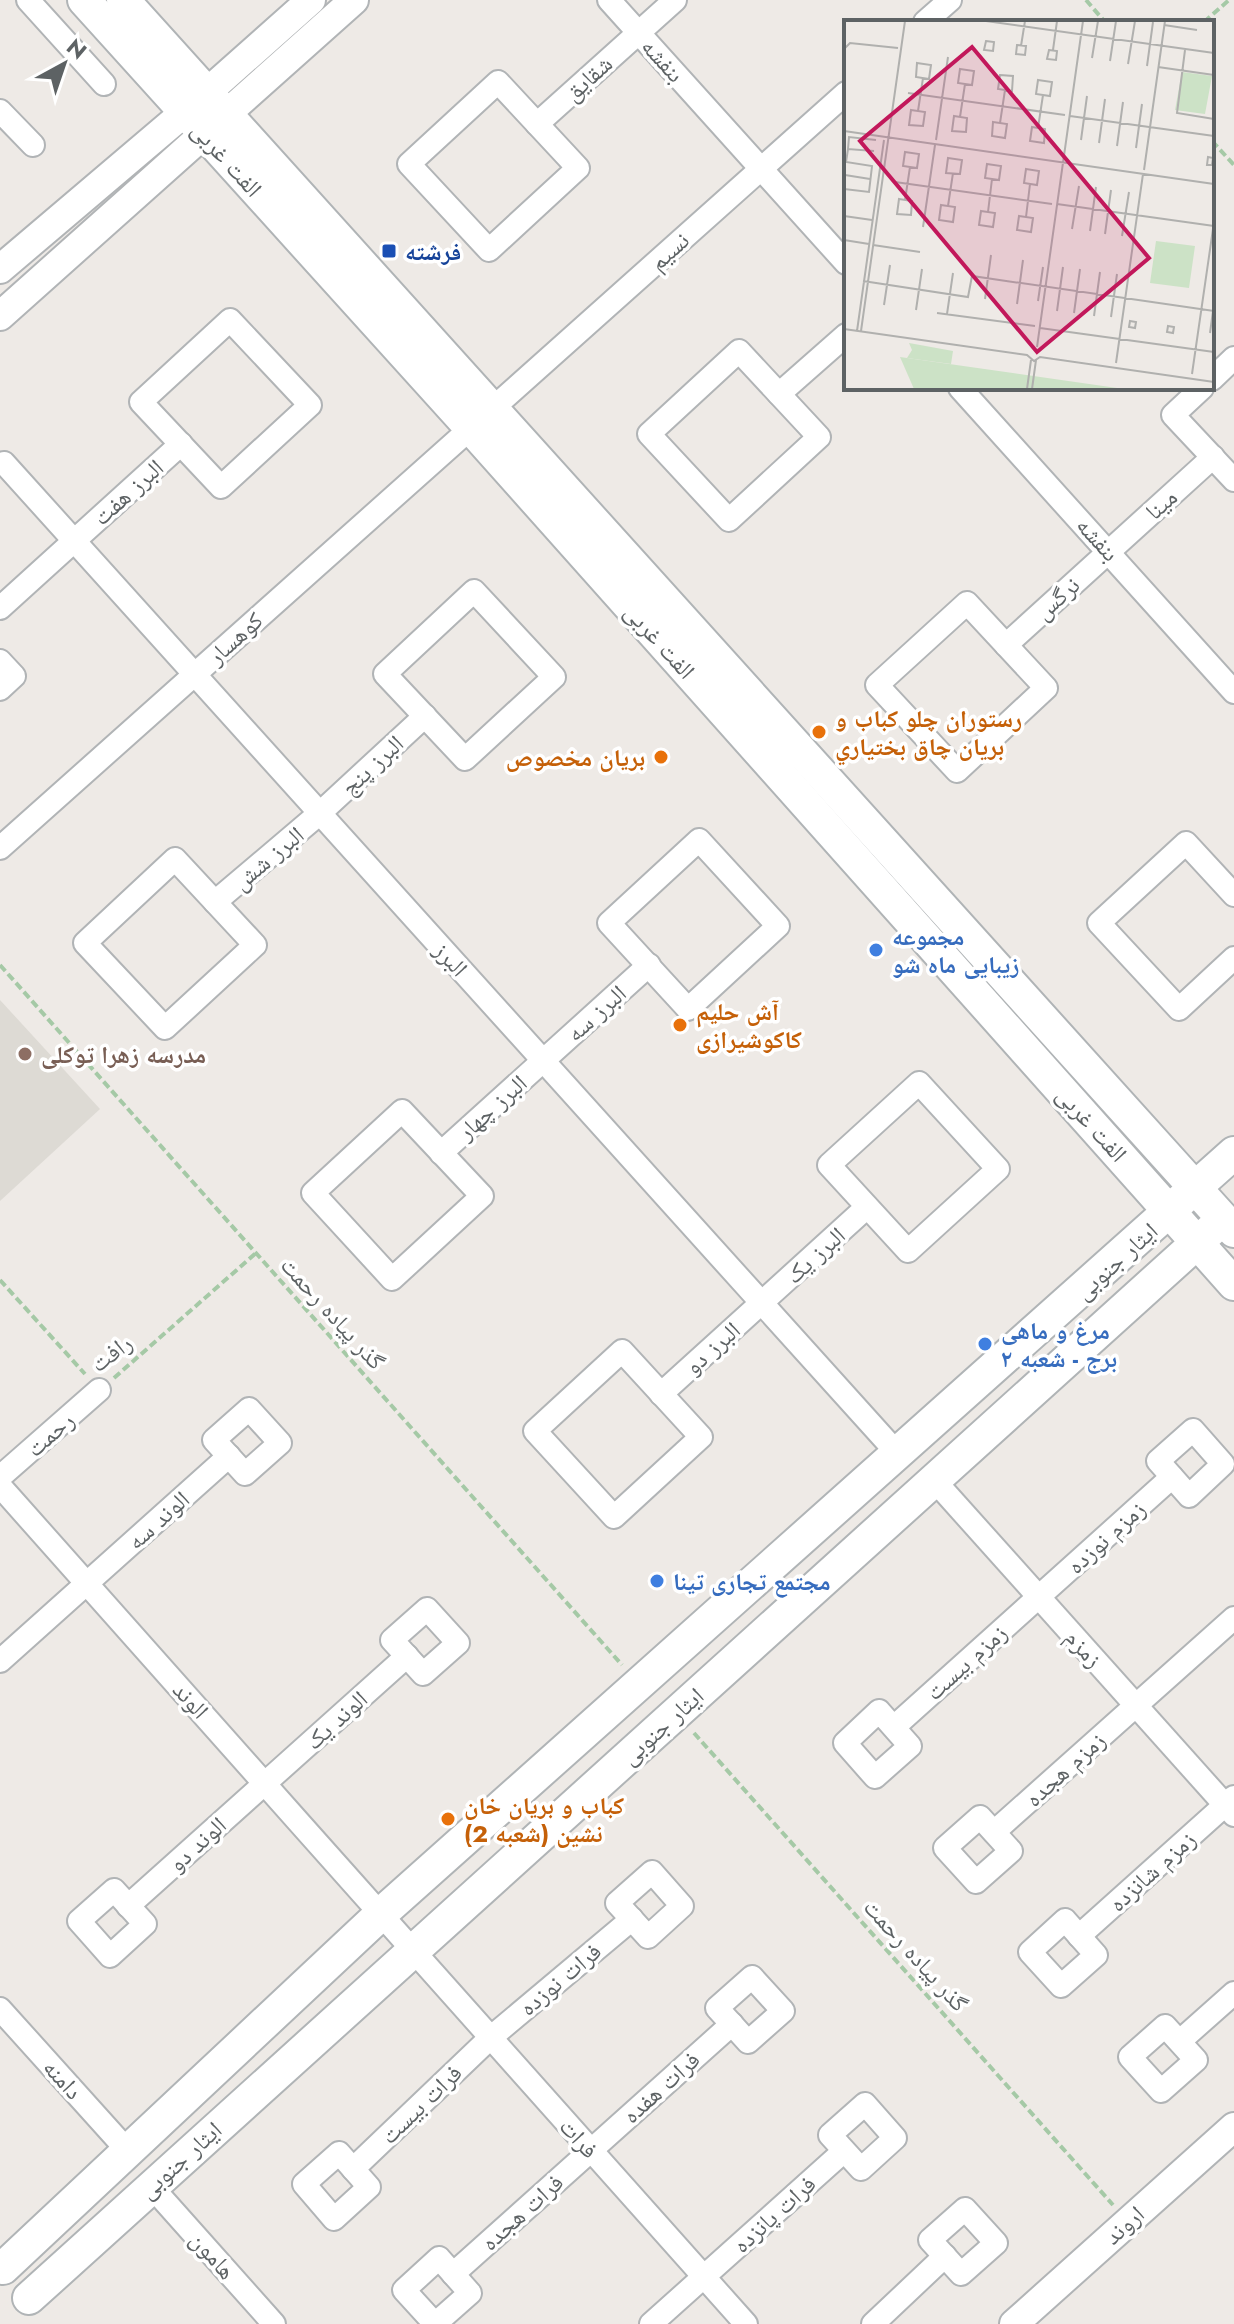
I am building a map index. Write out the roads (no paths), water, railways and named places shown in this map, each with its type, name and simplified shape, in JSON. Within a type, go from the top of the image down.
[{"type":"main road","name":"الفت غربی","points":[[84,0],[205,113],[481,418],[1195,1187],[1231,1220]]},
{"type":"main road","name":"الفت غربی","points":[[123,0],[205,113]]},
{"type":"main road","name":"الفت غربی","points":[[481,418],[1234,1284]]},
{"type":"main road","name":"ایثار جنوبی","points":[[2,2267],[382,1913],[1234,1153]]},
{"type":"main road","name":"ایثار جنوبی","points":[[31,2311],[151,2186],[1197,1242],[1231,1220]]},
{"type":"main road","points":[[2,2267],[18,2280],[31,2311]]},
{"type":"street","points":[[28,0],[104,84]]},
{"type":"street","points":[[0,316],[205,113],[311,0]]},
{"type":"street","points":[[0,269],[354,0]]},
{"type":"street","name":"بنفشه","points":[[609,0],[844,261]]},
{"type":"street","name":"شقایق","points":[[537,124],[675,0]]},
{"type":"street","points":[[927,20],[950,0]]},
{"type":"street","points":[[498,82],[537,124],[578,168],[489,250],[409,164],[498,82]]},
{"type":"street","name":"نسیم","points":[[481,418],[844,95]]},
{"type":"street","points":[[0,111],[33,145]]},
{"type":"street","points":[[230,320],[310,405],[221,487],[181,444],[141,402],[230,320]]},
{"type":"street","points":[[779,394],[844,337]]},
{"type":"street","points":[[739,351],[779,394],[819,437],[729,520],[649,434],[739,351]]},
{"type":"street","points":[[1214,377],[1234,358]]},
{"type":"street","name":"بنفشه","points":[[962,390],[1234,692]]},
{"type":"street","points":[[1200,390],[1173,415],[1234,480]]},
{"type":"street","name":"کوهسار","points":[[0,848],[481,418]]},
{"type":"street","name":"البرز هفت","points":[[0,608],[181,444]]},
{"type":"street","name":"مینا","points":[[1109,551],[1213,457]]},
{"type":"street","name":"البرز","points":[[4,463],[898,1454]]},
{"type":"street","name":"نرگس","points":[[1006,645],[1109,551]]},
{"type":"street","points":[[474,591],[554,677],[465,759],[425,716],[385,674],[474,591]]},
{"type":"street","points":[[967,603],[1006,645],[1046,688],[957,771],[877,685],[967,603]]},
{"type":"street","points":[[0,661],[14,676],[0,689]]},
{"type":"street","name":"البرز پنج","points":[[320,813],[425,716]]},
{"type":"street","name":"البرز شش","points":[[215,902],[320,813]]},
{"type":"street","points":[[699,840],[778,926],[688,1009],[649,965],[609,923],[699,840]]},
{"type":"street","points":[[1231,886],[1186,843],[1099,923],[1179,1009],[1234,958]]},
{"type":"street","points":[[175,859],[215,902],[255,945],[165,1028],[85,943],[175,859]]},
{"type":"street","name":"البرز سه","points":[[543,1061],[649,965]]},
{"type":"street","name":"البرز چهار","points":[[441,1153],[543,1061]]},
{"type":"street","points":[[919,1083],[998,1169],[908,1251],[867,1207],[829,1165],[919,1083]]},
{"type":"street","points":[[402,1111],[441,1153],[482,1196],[392,1279],[313,1193],[402,1111]]},
{"type":"street","name":"البرز یک","points":[[762,1303],[867,1207]]},
{"type":"street","name":"البرز دو","points":[[661,1394],[762,1303]]},
{"type":"street","points":[[622,1351],[661,1394],[701,1437],[614,1517],[535,1431],[622,1351]]},
{"type":"street","name":"رحمت","points":[[0,1477],[99,1390]]},
{"type":"street","name":"الوند سه","points":[[0,1661],[229,1456]]},
{"type":"street","name":"زمزم نوزده","points":[[1039,1597],[1172,1477]]},
{"type":"street","name":"زمزم","points":[[934,1480],[1136,1706],[1231,1806]]},
{"type":"street","name":"الوند","points":[[0,1486],[414,1950]]},
{"type":"street","name":"زمزم بیست","points":[[894,1727],[1039,1597]]},
{"type":"street","name":"زمزم هجده","points":[[994,1832],[1234,1618]]},
{"type":"street","name":"الوند یک","points":[[265,1783],[407,1656]]},
{"type":"street","name":"الوند دو","points":[[128,1906],[265,1783]]},
{"type":"street","name":"زمزم شانزده","points":[[1079,1936],[1231,1806]]},
{"type":"street","name":"فرات نوزده","points":[[489,2039],[632,1919]]},
{"type":"street","name":"فرات","points":[[414,1950],[489,2039],[746,2324]]},
{"type":"street","points":[[1180,2041],[1234,1993]]},
{"type":"street","name":"دامنه","points":[[0,2009],[127,2150]]},
{"type":"street","name":"فرات هفده","points":[[591,2151],[732,2024]]},
{"type":"street","name":"فرات بیست","points":[[353,2169],[489,2039]]},
{"type":"street","name":"اروند","points":[[1014,2324],[1234,2127]]},
{"type":"street","name":"فرات هجده","points":[[453,2274],[591,2151]]},
{"type":"street","name":"فرات پانزده","points":[[651,2324],[844,2151]]},
{"type":"street","name":"هامون","points":[[151,2186],[274,2324]]},
{"type":"street","points":[[873,2324],[945,2256]]},
{"type":"place","name":"فرشته","points":[[389,251]]},
{"type":"place","name":"رستوران چلو كباب و بريان چاق بختياري","points":[[819,732]]},
{"type":"place","name":"بریان مخصوص","points":[[661,757]]},
{"type":"place","name":"مجموعه زیبایی ماه شو","points":[[876,950]]},
{"type":"place","name":"آش حلیم کاکوشیرازی","points":[[680,1025]]},
{"type":"place","name":"مدرسه زهرا توکلی","points":[[25,1054]]},
{"type":"place","name":"مرغ و ماهی برج - شعبه ۲","points":[[985,1344]]},
{"type":"place","name":"مجتمع تجاری تینا","points":[[657,1581]]},
{"type":"place","name":"کباب و بریان خان نشین (شعبه 2)","points":[[448,1819]]}]
